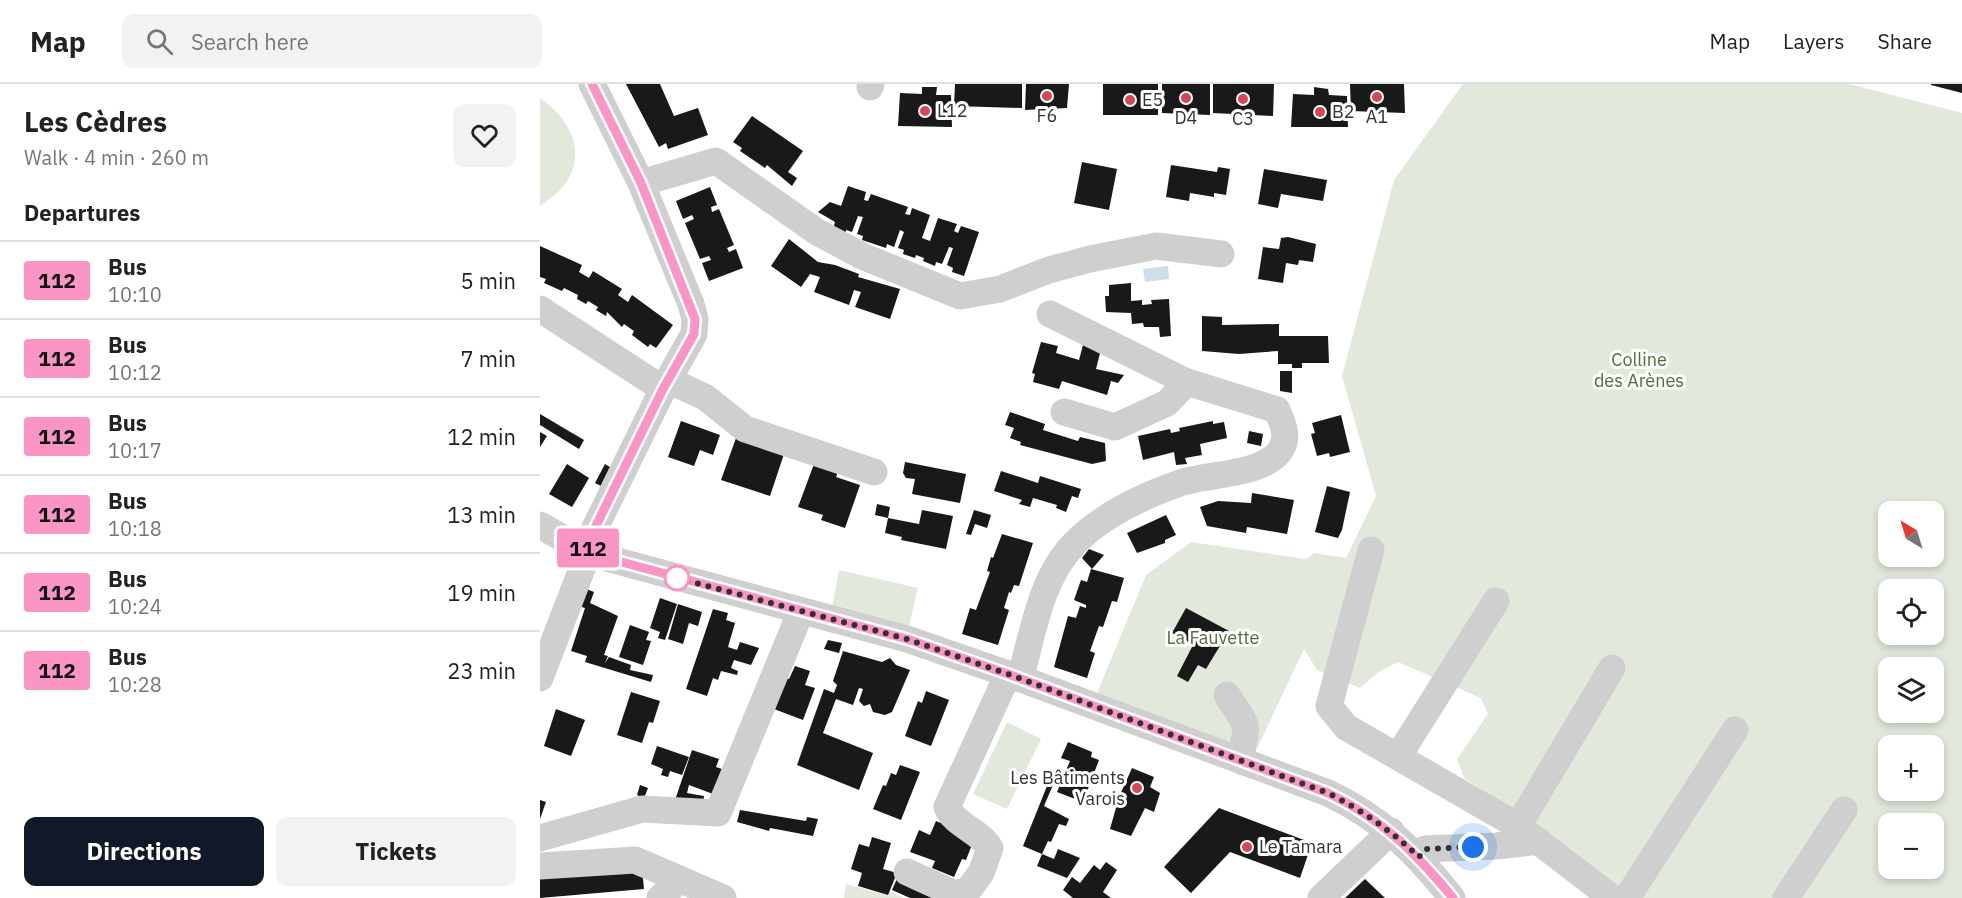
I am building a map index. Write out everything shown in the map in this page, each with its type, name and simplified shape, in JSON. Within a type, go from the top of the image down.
[{"type":"street","points":[[540,678],[588,553],[588,542],[666,384],[694,334],[695,319],[641,183],[592,84]]},
{"type":"street","points":[[641,183],[716,161],[817,232],[862,256],[960,296],[1000,289],[1049,270],[1156,246],[1221,254]]},
{"type":"street","points":[[540,309],[666,384],[705,397],[745,429],[874,472]]},
{"type":"street","points":[[907,872],[953,893],[967,892],[981,873],[990,848],[984,838],[950,814],[947,807],[1014,676],[1049,581],[1073,545],[1107,516],[1180,483],[1263,465],[1280,452],[1286,432],[1277,410],[1187,382],[1050,314]]},
{"type":"street","points":[[1064,412],[1115,427],[1167,403],[1187,382]]},
{"type":"street","points":[[540,525],[588,553],[907,639],[1014,676],[1328,793],[1353,805],[1391,831],[1419,857],[1452,898]]},
{"type":"street","points":[[1371,550],[1329,706],[1346,727],[1399,755],[1528,833],[1612,898]]},
{"type":"street","points":[[1399,755],[1496,601]]},
{"type":"street","points":[[540,838],[642,809],[718,813],[801,611]]},
{"type":"street","points":[[1528,833],[1612,668]]},
{"type":"street","points":[[1227,695],[1245,724],[1245,740],[1240,755],[1243,762]]},
{"type":"street","points":[[1627,898],[1735,730]]},
{"type":"street","points":[[1786,898],[1844,810]]},
{"type":"street","points":[[1321,898],[1391,831]]},
{"type":"street","points":[[1419,857],[1425,849],[1528,833]]},
{"type":"street","points":[[540,866],[635,860],[669,888],[723,898]]},
{"type":"green space","name":"Colline des Arènes","points":[[1463,84],[1849,84],[1962,113],[1962,898],[1627,898],[1546,830],[1464,778],[1457,759],[1488,714],[1481,698],[1398,662],[1379,672],[1360,688],[1317,670],[1304,649],[1252,759],[1094,700],[1146,575],[1191,542],[1306,559],[1314,553],[1346,558],[1376,496],[1342,376],[1394,180]]},
{"type":"green space","points":[[540,98],[559,115],[567,126],[575,148],[575,160],[572,172],[563,187],[540,206]]},
{"type":"green space","points":[[839,570],[918,588],[909,626],[832,607]]},
{"type":"green space","points":[[1007,722],[1041,739],[1007,809],[973,794]]},
{"type":"green space","points":[[846,884],[887,895],[889,890],[903,898],[844,898]]},
{"type":"shaded area","points":[[1168,266],[1169,279],[1145,282],[1143,269]]},
{"type":"building","points":[[626,84],[660,84],[674,116],[698,108],[708,135],[668,149],[666,143],[659,147]]},
{"type":"building","points":[[955,84],[1022,84],[1022,108],[954,106]]},
{"type":"building","name":"F6","points":[[1026,84],[1069,84],[1067,108],[1025,110]]},
{"type":"building","name":"E5","points":[[1103,84],[1158,84],[1158,115],[1103,115]]},
{"type":"building","name":"D4","points":[[1162,84],[1210,84],[1210,115],[1162,113]]},
{"type":"building","name":"C3","points":[[1213,84],[1274,84],[1273,116],[1213,113]]},
{"type":"building","name":"A1","points":[[1350,84],[1404,84],[1405,113],[1351,111]]},
{"type":"building","points":[[1962,84],[1962,93],[1931,85]]},
{"type":"building","name":"L12","points":[[922,87],[937,87],[936,95],[951,95],[952,127],[898,126],[900,93],[922,94]]},
{"type":"building","name":"B2","points":[[1314,87],[1328,89],[1329,95],[1347,96],[1348,127],[1291,127],[1293,94],[1314,95]]},
{"type":"building","points":[[752,116],[803,151],[788,172],[797,178],[792,186],[767,165],[765,168],[740,151],[742,148],[733,142]]},
{"type":"building","points":[[1082,162],[1117,169],[1109,210],[1074,203]]},
{"type":"building","points":[[1171,165],[1217,172],[1218,167],[1230,169],[1226,195],[1214,193],[1214,197],[1190,193],[1189,201],[1166,197]]},
{"type":"building","points":[[1264,169],[1327,180],[1323,201],[1281,194],[1278,208],[1258,204]]},
{"type":"building","points":[[848,186],[866,192],[864,200],[868,201],[871,194],[908,207],[905,214],[910,215],[912,208],[930,215],[922,238],[930,241],[938,218],[957,224],[954,231],[958,233],[961,226],[979,232],[964,276],[952,272],[953,268],[947,265],[953,248],[949,247],[942,264],[936,262],[935,266],[916,255],[915,258],[903,254],[904,250],[898,248],[904,232],[900,230],[894,247],[887,244],[886,248],[862,240],[863,236],[857,234],[863,217],[858,216],[852,232],[846,230],[845,234],[833,229],[835,222],[818,212],[830,202],[841,206]]},
{"type":"building","points":[[710,187],[717,205],[711,207],[712,212],[719,209],[734,245],[727,248],[729,252],[736,249],[743,268],[709,281],[702,263],[711,260],[709,256],[700,259],[685,223],[694,219],[692,215],[683,219],[676,201]]},
{"type":"building","points":[[1288,237],[1316,244],[1313,262],[1299,260],[1298,265],[1286,263],[1283,283],[1258,279],[1263,247],[1279,249],[1281,238]]},
{"type":"building","points":[[789,239],[818,262],[835,265],[859,274],[858,277],[900,289],[890,319],[855,307],[861,292],[854,290],[849,305],[814,292],[820,277],[810,274],[801,287],[771,266]]},
{"type":"building","points":[[540,246],[582,265],[579,272],[589,278],[593,271],[622,289],[618,295],[628,302],[632,295],[673,325],[656,348],[650,344],[648,347],[632,335],[634,331],[624,324],[622,327],[607,312],[606,316],[588,301],[586,304],[577,299],[578,295],[564,288],[562,291],[544,283],[546,279],[540,277]]},
{"type":"building","points":[[1131,283],[1131,301],[1142,300],[1142,305],[1152,304],[1151,300],[1169,299],[1171,336],[1160,337],[1159,327],[1144,327],[1143,323],[1132,324],[1131,313],[1106,312],[1105,296],[1109,296],[1109,285]]},
{"type":"building","points":[[1202,316],[1222,317],[1222,325],[1279,324],[1279,336],[1328,336],[1329,363],[1302,363],[1302,368],[1292,368],[1292,364],[1278,364],[1278,351],[1239,354],[1202,351]]},
{"type":"building","points":[[1041,342],[1058,346],[1056,353],[1079,360],[1083,345],[1100,353],[1096,369],[1124,375],[1118,383],[1111,381],[1107,395],[1062,381],[1059,389],[1033,382],[1035,374],[1032,373]]},
{"type":"building","points":[[1280,371],[1292,371],[1292,393],[1280,391]]},
{"type":"building","points":[[1010,412],[1045,424],[1043,430],[1078,441],[1080,437],[1105,443],[1106,461],[1092,464],[1020,445],[1021,442],[1010,438],[1014,428],[1005,425]]},
{"type":"building","points":[[540,414],[584,440],[579,449],[540,425]]},
{"type":"building","points":[[1341,415],[1350,452],[1330,457],[1329,453],[1317,456],[1311,434],[1315,433],[1312,423]]},
{"type":"building","points":[[681,421],[720,435],[713,455],[700,450],[694,466],[668,457]]},
{"type":"building","points":[[1213,421],[1213,424],[1224,422],[1227,438],[1200,444],[1202,455],[1185,458],[1187,464],[1176,465],[1174,452],[1143,460],[1138,436],[1170,429],[1171,433],[1180,431],[1179,428]]},
{"type":"building","points":[[1249,431],[1263,434],[1261,446],[1247,443]]},
{"type":"building","points":[[540,432],[547,436],[540,447]]},
{"type":"building","points":[[736,438],[784,454],[770,496],[721,480]]},
{"type":"building","points":[[905,462],[966,474],[960,503],[912,494],[915,479],[906,478],[903,473]]},
{"type":"building","points":[[567,464],[589,478],[572,507],[549,494]]},
{"type":"building","points":[[605,464],[610,467],[601,486],[595,483]]},
{"type":"building","points":[[814,464],[838,472],[836,477],[860,485],[845,528],[821,520],[823,515],[798,507]]},
{"type":"building","points":[[1001,471],[1038,483],[1040,476],[1081,489],[1078,498],[1072,496],[1066,512],[1056,508],[1057,505],[1033,498],[1030,507],[1019,504],[1022,500],[994,491]]},
{"type":"building","points":[[1327,486],[1350,492],[1342,530],[1338,538],[1315,532]]},
{"type":"building","points":[[1252,493],[1294,500],[1287,534],[1247,527],[1246,533],[1207,526],[1200,507],[1218,501],[1251,503]]},
{"type":"building","points":[[877,504],[890,507],[888,518],[875,515]]},
{"type":"building","points":[[922,510],[953,516],[946,549],[901,540],[902,537],[885,533],[888,518],[919,524]]},
{"type":"building","points":[[974,510],[991,515],[987,528],[975,524],[971,535],[966,534]]},
{"type":"building","points":[[1166,515],[1176,535],[1165,540],[1165,543],[1137,553],[1127,533]]},
{"type":"building","points":[[1002,534],[1033,543],[1019,586],[1014,585],[1011,593],[1009,592],[1004,608],[1009,610],[998,645],[962,634],[970,608],[976,610],[990,572],[987,571],[991,557],[993,558]]},
{"type":"building","points":[[1089,549],[1104,555],[1092,569],[1082,558]]},
{"type":"building","points":[[1091,569],[1124,578],[1117,602],[1112,601],[1103,627],[1099,626],[1090,651],[1095,653],[1087,678],[1054,667],[1068,616],[1076,618],[1080,606],[1086,608],[1086,605],[1074,600],[1081,580],[1087,582]]},
{"type":"building","points":[[584,588],[594,592],[590,603],[618,616],[604,655],[608,656],[605,663],[609,657],[631,665],[630,670],[653,675],[651,682],[585,662],[587,656],[571,651],[585,608],[578,606]]},
{"type":"building","points":[[660,598],[677,604],[665,640],[658,638],[660,632],[650,628]]},
{"type":"building","points":[[678,604],[702,612],[698,626],[689,623],[683,644],[668,639]]},
{"type":"building","points":[[1186,608],[1229,631],[1206,669],[1198,665],[1188,682],[1177,676],[1193,645],[1172,633]]},
{"type":"building","points":[[713,609],[728,613],[726,620],[735,623],[728,647],[737,650],[740,642],[759,648],[751,665],[734,660],[731,668],[738,671],[737,675],[721,671],[718,680],[713,678],[707,696],[686,689]]},
{"type":"building","points":[[630,625],[649,632],[646,640],[651,641],[643,665],[619,657]]},
{"type":"building","points":[[828,640],[842,643],[839,653],[824,649]]},
{"type":"building","points":[[843,651],[882,662],[890,658],[896,665],[910,670],[892,712],[885,715],[873,712],[870,704],[864,706],[859,701],[863,689],[859,688],[853,705],[836,699],[823,733],[873,753],[859,790],[797,765],[824,689],[834,693],[837,685],[833,681]]},
{"type":"building","points":[[795,666],[810,671],[805,685],[815,688],[803,720],[766,706],[781,676],[789,679]]},
{"type":"building","points":[[926,691],[949,700],[931,746],[905,736],[918,701],[922,703]]},
{"type":"building","points":[[631,692],[660,701],[653,723],[649,722],[642,743],[617,735]]},
{"type":"building","points":[[556,709],[585,720],[571,756],[544,746]]},
{"type":"building","points":[[1068,742],[1092,752],[1091,757],[1099,760],[1083,802],[1057,792],[1070,761],[1061,758]]},
{"type":"building","points":[[657,746],[689,757],[682,775],[670,771],[668,777],[661,775],[663,769],[651,764]]},
{"type":"building","points":[[692,750],[719,759],[716,767],[722,769],[713,794],[689,785],[687,793],[704,796],[703,804],[674,803]]},
{"type":"building","points":[[900,765],[920,772],[901,820],[873,809],[883,785],[886,786],[891,773],[896,775]]},
{"type":"building","points":[[1132,768],[1154,777],[1150,787],[1160,793],[1154,812],[1145,808],[1131,836],[1110,829],[1119,797]]},
{"type":"building","points":[[1051,776],[1056,778],[1044,806],[1069,819],[1066,826],[1059,824],[1051,842],[1048,841],[1042,854],[1023,846]]},
{"type":"building","points":[[640,785],[648,788],[644,798],[637,795]]},
{"type":"building","points":[[540,800],[546,802],[540,819]]},
{"type":"building","name":"Le Tamara","points":[[1219,808],[1312,843],[1300,878],[1230,852],[1191,893],[1164,867]]},
{"type":"building","points":[[740,810],[806,821],[807,817],[818,819],[813,836],[770,828],[769,831],[737,822]]},
{"type":"building","points":[[936,821],[975,837],[966,860],[962,859],[954,877],[932,868],[935,861],[910,852],[919,830],[930,835]]},
{"type":"building","points":[[872,837],[891,843],[883,869],[897,873],[888,895],[858,886],[862,873],[851,869],[859,844],[869,847]]},
{"type":"building","points":[[1058,849],[1080,858],[1067,878],[1037,866],[1042,854],[1054,859]]},
{"type":"building","points":[[1106,862],[1117,870],[1103,892],[1111,898],[1073,898],[1063,890],[1072,877],[1080,883],[1094,865],[1100,870]]},
{"type":"building","points":[[642,868],[644,889],[540,898],[540,877]]},
{"type":"building","points":[[899,874],[938,898],[910,898],[892,890]]},
{"type":"building","points":[[1365,879],[1385,898],[1345,898]]},
{"type":"bus line","name":"112","points":[[592,84],[641,183],[691,304],[695,319],[694,334],[663,389],[588,542],[588,553],[907,639],[1008,674],[1328,793],[1353,805],[1391,831],[1419,857],[1453,898]]},
{"type":"place","name":"F6","points":[[1047,96]]},
{"type":"place","name":"A1","points":[[1377,97]]},
{"type":"place","name":"D4","points":[[1186,98]]},
{"type":"place","name":"C3","points":[[1243,99]]},
{"type":"place","name":"E5","points":[[1130,100]]},
{"type":"place","name":"L12","points":[[925,111]]},
{"type":"place","name":"B2","points":[[1320,112]]},
{"type":"place","name":"Les Bâtiments Varois","points":[[1137,788]]},
{"type":"place","name":"Le Tamara","points":[[1247,847]]},
{"type":"route","points":[[677,578],[907,639],[1008,674],[1328,793],[1353,805],[1391,831],[1419,857],[1425,849],[1473,847]]},
{"type":"park label","name":"La Fauvette","points":[[1213,638]]}]
